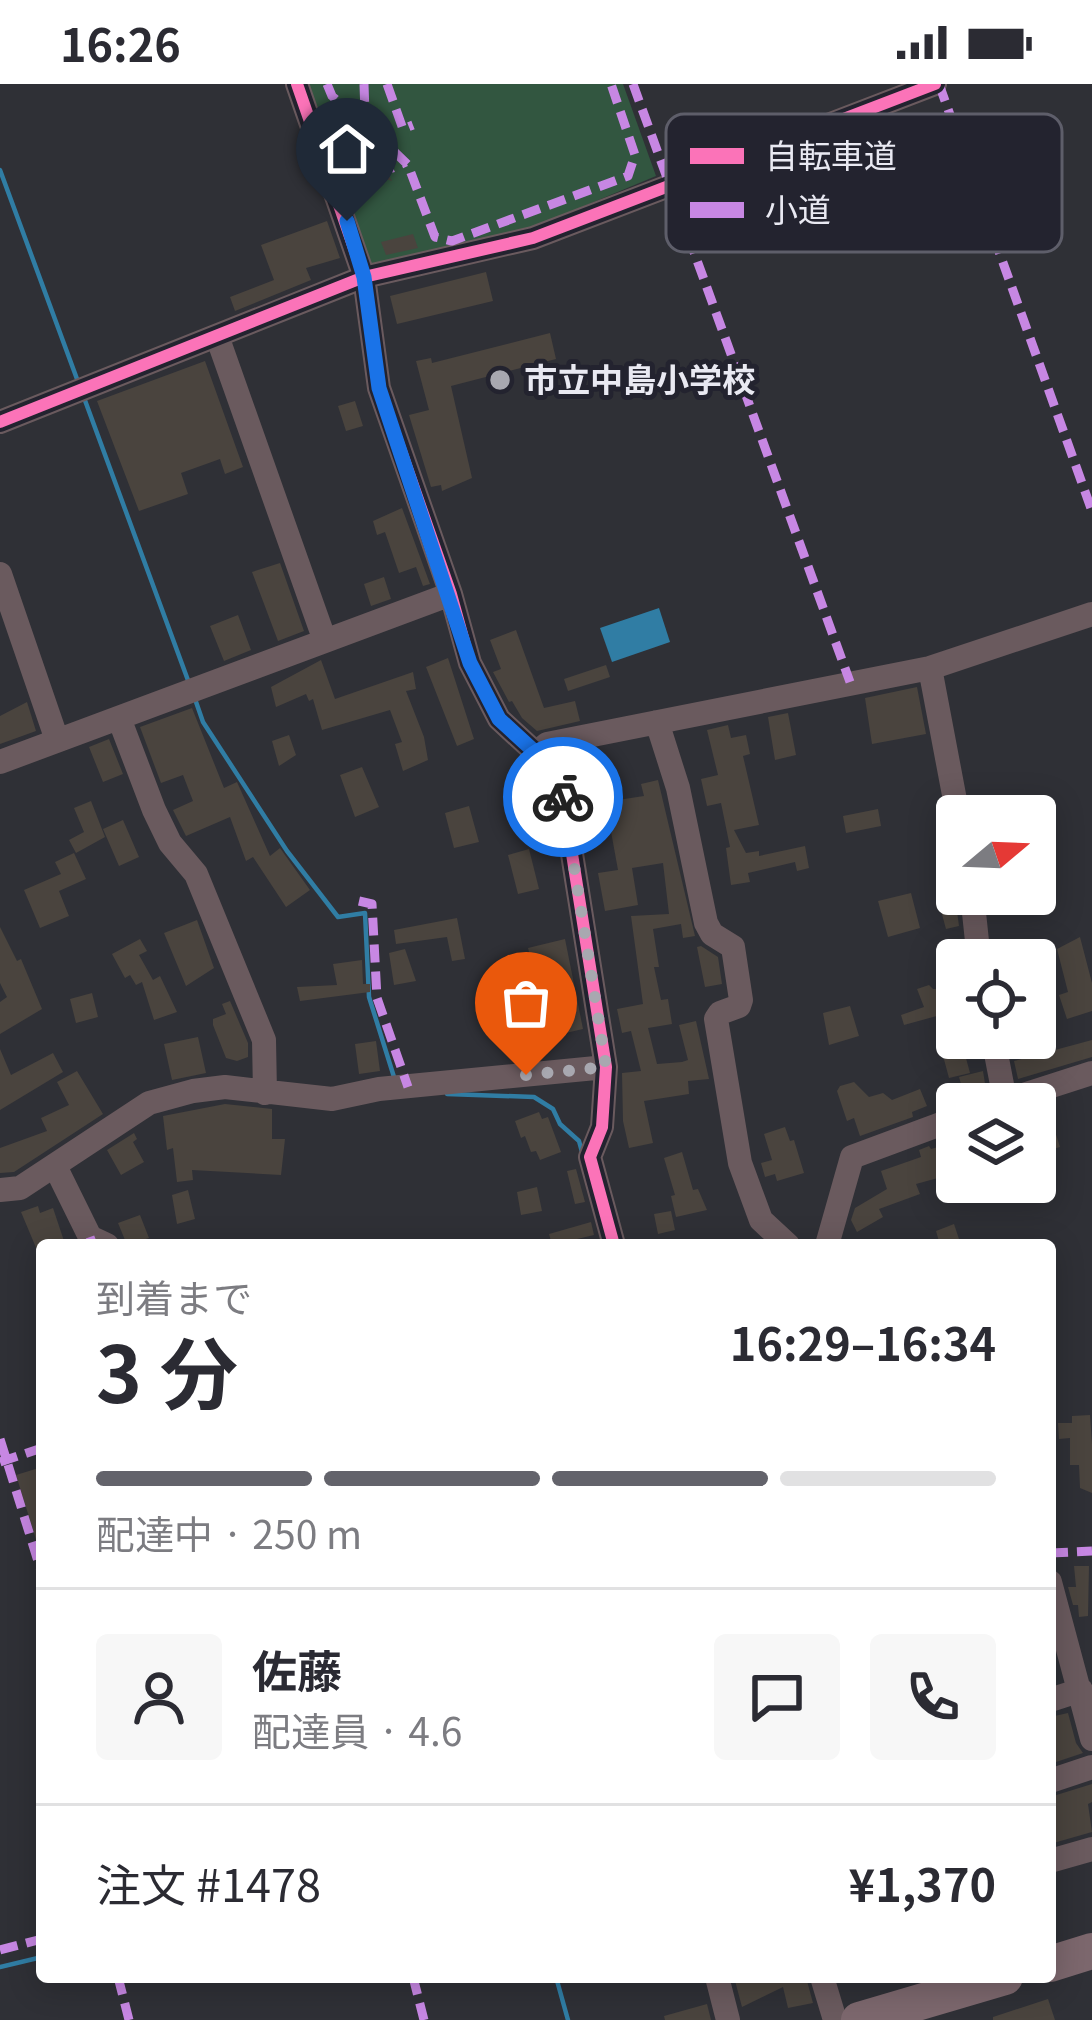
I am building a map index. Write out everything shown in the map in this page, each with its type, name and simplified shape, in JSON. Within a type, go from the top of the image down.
[{"type":"highway","points":[[1056,1962],[1092,1951]]},
{"type":"highway","points":[[859,2020],[984,1983]]},
{"type":"street","points":[[297,84],[364,277],[379,388],[451,594],[470,663],[499,719],[536,753],[561,785],[606,1067],[602,1127],[590,1157],[612,1239]]},
{"type":"street","points":[[857,114],[935,84]]},
{"type":"street","points":[[0,422],[364,277],[533,238],[666,187]]},
{"type":"street","points":[[218,336],[326,641]]},
{"type":"street","points":[[0,574],[57,740]]},
{"type":"street","points":[[0,762],[451,594]]},
{"type":"street","points":[[536,753],[547,744],[930,668],[1092,614]]},
{"type":"street","points":[[930,668],[954,795]]},
{"type":"street","points":[[119,718],[170,843],[196,874],[264,1040],[265,1093]]},
{"type":"street","points":[[657,722],[678,788],[706,923],[712,934],[733,947],[742,1000],[716,1019],[740,1163],[761,1220],[782,1239]]},
{"type":"street","points":[[0,1190],[20,1189],[149,1103],[224,1087],[332,1099],[380,1089],[606,1067]]},
{"type":"street","points":[[1056,1084],[1092,1073]]},
{"type":"street","points":[[829,1239],[852,1157],[936,1126]]},
{"type":"street","points":[[55,1166],[94,1239]]},
{"type":"street","points":[[1056,1601],[1086,1696],[1092,1739]]},
{"type":"street","points":[[1056,1699],[1086,1696]]},
{"type":"street","points":[[1056,1779],[1092,1767]]},
{"type":"street","points":[[1056,1859],[1092,1849]]},
{"type":"street","points":[[719,1983],[728,2020]]},
{"type":"street","points":[[824,1983],[835,2020]]},
{"type":"green space","points":[[306,84],[623,84],[656,176],[529,229],[368,271]]},
{"type":"water","points":[[659,608],[670,642],[612,662],[600,628]]},
{"type":"building","points":[[397,140],[383,166],[392,181],[370,174],[364,165]]},
{"type":"building","points":[[327,221],[340,258],[306,268],[311,280],[235,311],[230,297],[274,280],[261,245]]},
{"type":"building","points":[[413,234],[418,248],[386,255],[381,242]]},
{"type":"building","points":[[486,272],[493,301],[397,324],[390,296]]},
{"type":"building","points":[[550,333],[556,359],[451,386],[472,478],[442,491],[441,485],[431,487],[409,415],[429,410],[416,361],[431,358],[432,363]]},
{"type":"building","points":[[205,361],[243,467],[225,474],[220,459],[181,473],[188,494],[139,511],[97,401]]},
{"type":"building","points":[[355,401],[363,426],[346,431],[338,406]]},
{"type":"building","points":[[402,508],[430,584],[423,586],[416,567],[399,573],[385,532],[377,535],[373,521]]},
{"type":"building","points":[[280,563],[304,631],[278,641],[252,572]]},
{"type":"building","points":[[384,577],[391,599],[371,606],[364,584]]},
{"type":"building","points":[[238,615],[251,650],[224,661],[210,626]]},
{"type":"building","points":[[516,630],[544,708],[575,701],[580,721],[537,731],[509,702],[493,672],[501,669],[490,640]]},
{"type":"building","points":[[448,658],[474,739],[457,746],[426,667]]},
{"type":"building","points":[[321,660],[335,699],[413,672],[416,689],[406,691],[428,760],[403,771],[395,744],[402,742],[390,710],[322,730],[313,699],[309,701],[306,694],[276,707],[271,687]]},
{"type":"building","points":[[606,665],[610,677],[568,691],[564,679]]},
{"type":"building","points":[[917,687],[926,734],[872,744],[865,698]]},
{"type":"building","points":[[27,702],[36,731],[0,744],[0,716]]},
{"type":"building","points":[[192,708],[224,788],[237,782],[270,856],[280,848],[310,890],[286,907],[253,857],[246,861],[230,817],[186,836],[173,810],[193,801],[183,775],[161,783],[140,727]]},
{"type":"building","points":[[788,713],[796,755],[775,760],[768,717]]},
{"type":"building","points":[[728,725],[731,738],[746,735],[750,754],[743,756],[759,825],[734,830],[746,853],[759,851],[759,856],[805,846],[809,868],[797,871],[795,862],[748,873],[750,882],[731,885],[726,848],[730,847],[721,803],[707,806],[701,779],[718,775],[707,730]]},
{"type":"building","points":[[289,735],[296,755],[279,766],[272,741]]},
{"type":"building","points":[[109,739],[123,774],[103,782],[89,747]]},
{"type":"building","points":[[362,767],[379,807],[355,817],[340,775]]},
{"type":"building","points":[[658,780],[695,936],[683,938],[681,924],[653,929],[659,967],[654,967],[661,1000],[668,999],[672,1024],[648,1028],[657,1064],[682,1062],[688,1060],[679,1025],[696,1021],[709,1079],[688,1081],[689,1094],[644,1101],[653,1143],[629,1148],[622,1073],[641,1071],[631,1031],[622,1033],[617,1009],[643,1004],[631,916],[669,914],[663,863],[632,868],[638,905],[605,911],[598,873],[618,870],[610,826],[585,830],[579,790],[594,787],[598,803],[644,796],[641,784]]},
{"type":"building","points":[[533,788],[544,826],[527,830],[516,793]]},
{"type":"building","points":[[91,801],[105,837],[76,853],[69,840],[84,832],[74,808]]},
{"type":"building","points":[[469,806],[479,842],[454,848],[445,813]]},
{"type":"building","points":[[878,809],[881,826],[846,833],[843,816]]},
{"type":"building","points":[[123,820],[139,857],[119,866],[103,829]]},
{"type":"building","points":[[529,849],[539,889],[518,894],[508,855]]},
{"type":"building","points":[[74,853],[86,879],[59,891],[69,916],[40,928],[24,890],[61,874],[55,862]]},
{"type":"building","points":[[911,893],[920,928],[888,937],[878,901]]},
{"type":"building","points":[[942,915],[958,915],[959,926],[946,929]]},
{"type":"building","points":[[457,918],[465,959],[452,961],[447,937],[396,944],[394,930]]},
{"type":"building","points":[[197,920],[214,968],[186,986],[164,933]]},
{"type":"building","points":[[0,927],[17,961],[21,959],[42,1009],[0,1034],[0,1002],[7,997],[0,983]]},
{"type":"building","points":[[1080,937],[1092,983],[1092,1011],[1067,1019],[1059,995],[1068,992],[1057,949]]},
{"type":"building","points":[[140,939],[147,951],[139,955],[153,980],[160,976],[177,1012],[154,1020],[142,982],[136,985],[130,975],[125,978],[112,954]]},
{"type":"building","points":[[565,939],[583,1029],[557,1035],[548,992],[541,994],[535,972],[504,967],[531,960],[528,948]]},
{"type":"building","points":[[697,947],[718,957],[722,984],[705,987]]},
{"type":"building","points":[[405,949],[416,981],[394,985],[389,953]]},
{"type":"building","points":[[362,960],[363,984],[370,984],[370,992],[300,1001],[297,987],[337,985],[333,964]]},
{"type":"building","points":[[929,985],[936,989],[936,1016],[904,1025],[901,1015],[924,1007],[917,989]]},
{"type":"building","points":[[92,993],[98,1017],[76,1023],[70,999]]},
{"type":"building","points":[[230,1001],[248,1043],[248,1057],[237,1061],[226,1058],[213,1025],[213,1019],[226,1014],[222,1004]]},
{"type":"building","points":[[850,1006],[859,1036],[829,1045],[823,1013]]},
{"type":"building","points":[[198,1037],[206,1073],[172,1080],[164,1044]]},
{"type":"building","points":[[1092,1040],[1092,1057],[1018,1079],[1014,1061],[1056,1059],[1056,1050]]},
{"type":"building","points":[[376,1041],[380,1071],[359,1074],[355,1044]]},
{"type":"building","points":[[0,1049],[11,1075],[53,1053],[63,1072],[0,1110]]},
{"type":"building","points":[[944,1059],[966,1059],[970,1073],[949,1078]]},
{"type":"building","points":[[77,1071],[103,1114],[14,1172],[0,1173],[0,1148],[47,1131],[41,1118],[69,1105],[57,1082]]},
{"type":"building","points":[[983,1071],[985,1083],[961,1083],[959,1077]]},
{"type":"building","points":[[854,1082],[869,1097],[883,1093],[892,1100],[920,1089],[927,1106],[912,1112],[913,1117],[860,1136],[854,1118],[847,1121],[837,1091]]},
{"type":"building","points":[[225,1104],[272,1109],[272,1139],[285,1139],[281,1175],[192,1170],[193,1180],[177,1182],[163,1116]]},
{"type":"building","points":[[539,1112],[542,1119],[548,1117],[561,1152],[540,1160],[525,1136],[521,1138],[515,1121]]},
{"type":"building","points":[[785,1127],[804,1173],[777,1181],[775,1174],[765,1177],[761,1163],[772,1160],[764,1134]]},
{"type":"building","points":[[134,1133],[137,1139],[133,1142],[144,1162],[121,1175],[107,1150]]},
{"type":"building","points":[[936,1148],[936,1179],[916,1184],[920,1194],[879,1209],[883,1217],[857,1232],[851,1220],[855,1208],[887,1189],[881,1171],[921,1157],[919,1150]]},
{"type":"building","points":[[682,1152],[693,1190],[698,1189],[707,1210],[676,1217],[664,1158]]},
{"type":"building","points":[[576,1169],[585,1202],[575,1204],[567,1171]]},
{"type":"building","points":[[537,1187],[542,1211],[521,1215],[517,1192]]},
{"type":"building","points":[[188,1190],[195,1219],[177,1224],[172,1195]]},
{"type":"building","points":[[38,1206],[40,1213],[53,1208],[63,1239],[36,1239],[36,1248],[21,1212]]},
{"type":"building","points":[[671,1211],[675,1230],[658,1234],[654,1214]]},
{"type":"building","points":[[140,1215],[149,1238],[125,1239],[118,1223]]},
{"type":"building","points":[[591,1222],[594,1235],[550,1239],[549,1234]]},
{"type":"building","points":[[954,1224],[959,1239],[938,1239],[936,1231]]},
{"type":"building","points":[[1090,1415],[1092,1493],[1080,1488],[1079,1465],[1070,1465],[1070,1438],[1059,1439],[1058,1423]]},
{"type":"building","points":[[36,1469],[36,1539],[16,1475]]},
{"type":"building","points":[[1074,1566],[1089,1566],[1088,1616],[1079,1617],[1078,1605],[1073,1605],[1068,1587],[1076,1587]]},
{"type":"building","points":[[1068,1713],[1083,1753],[1056,1762],[1056,1716]]},
{"type":"building","points":[[1092,1784],[1088,1804],[1092,1832],[1056,1842],[1056,1795]]},
{"type":"building","points":[[736,1983],[808,1983],[813,2003],[788,2008],[783,1987],[742,2007]]},
{"type":"building","points":[[1048,1999],[1055,2020],[993,2020],[993,2017]]},
{"type":"building","points":[[707,2004],[711,2020],[665,2020],[664,2016]]},
{"type":"waterway","points":[[0,170],[77,379]]},
{"type":"waterway","points":[[83,395],[189,683]]},
{"type":"waterway","points":[[195,699],[203,722],[287,851],[338,917],[365,913],[369,997],[394,1077]]},
{"type":"waterway","points":[[447,1094],[534,1097],[553,1109],[560,1124],[579,1141],[582,1152]]},
{"type":"waterway","points":[[0,1967],[36,1958]]},
{"type":"waterway","points":[[558,1983],[568,2020]]},
{"type":"marked path","points":[[327,84],[332,96],[358,119]]},
{"type":"marked path","points":[[364,84],[365,114]]},
{"type":"marked path","points":[[387,84],[403,129],[413,125]]},
{"type":"marked path","points":[[375,133],[408,165],[435,237],[452,241],[628,176],[635,155],[611,84]]},
{"type":"marked path","points":[[633,84],[666,175]]},
{"type":"marked path","points":[[939,84],[950,114]]},
{"type":"marked path","points":[[368,114],[379,125],[368,136],[357,125],[368,114]]},
{"type":"marked path","points":[[328,168],[346,159],[365,135]]},
{"type":"marked path","points":[[370,135],[378,163],[393,168],[406,162]]},
{"type":"marked path","points":[[694,252],[850,682]]},
{"type":"marked path","points":[[999,252],[1092,511]]},
{"type":"marked path","points":[[359,901],[372,904],[377,998],[408,1087]]},
{"type":"marked path","points":[[0,1439],[36,1555]]},
{"type":"marked path","points":[[0,1462],[36,1450]]},
{"type":"marked path","points":[[1056,1553],[1092,1551]]},
{"type":"marked path","points":[[0,1950],[36,1941]]},
{"type":"marked path","points":[[120,1983],[129,2020]]},
{"type":"marked path","points":[[415,1983],[424,2020]]},
{"type":"cycle path","points":[[297,84],[364,277],[379,388],[451,594],[470,663],[499,719],[536,753],[561,785],[606,1067],[602,1127],[590,1157],[612,1239]]},
{"type":"cycle path","points":[[857,114],[935,84]]},
{"type":"cycle path","points":[[0,422],[364,277],[533,238],[666,187]]},
{"type":"way so far","points":[[526,1075],[606,1067],[563,797]]},
{"type":"place","name":"市立中島小学校","points":[[500,380]]},
{"type":"route","points":[[347,221],[364,277],[379,388],[451,594],[470,663],[499,719],[536,753],[561,785],[563,797]]}]
